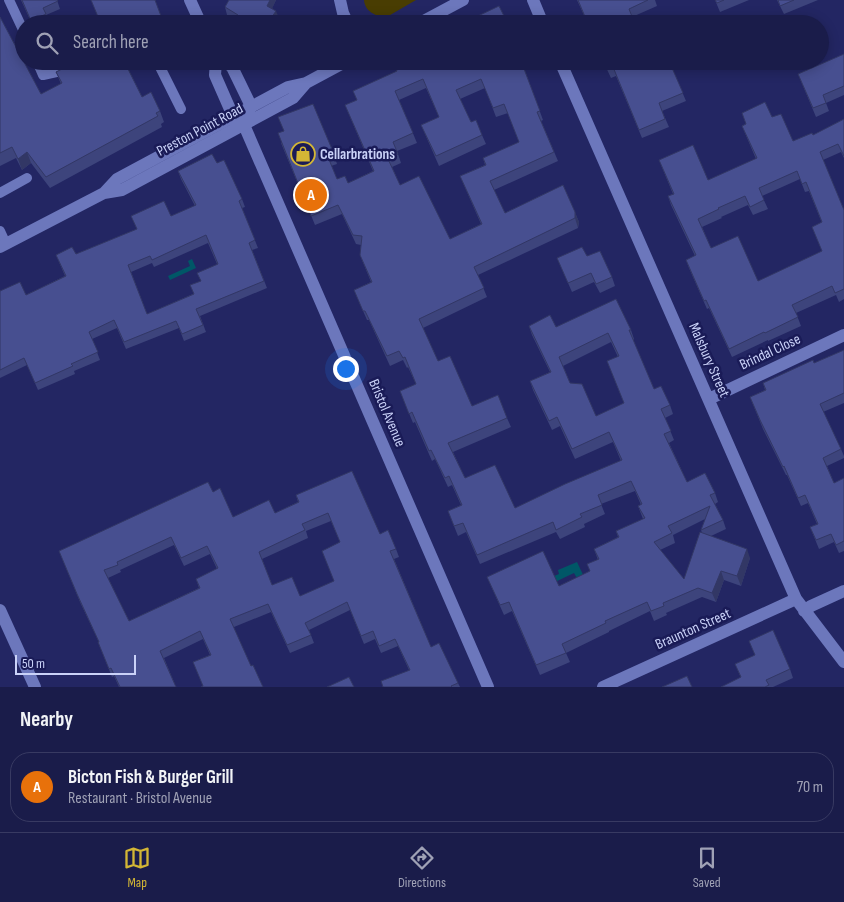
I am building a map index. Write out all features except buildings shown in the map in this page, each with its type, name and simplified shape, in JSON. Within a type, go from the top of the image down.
[{"type":"street","points":[[190,0],[198,15]]},
{"type":"street","points":[[340,0],[344,15]]},
{"type":"street","points":[[435,15],[464,0]]},
{"type":"street","points":[[533,0],[539,15]]},
{"type":"street","points":[[215,70],[215,75],[233,116]]},
{"type":"street","points":[[233,70],[251,106],[244,124]]},
{"type":"street","name":"Preston Point Road","points":[[104,193],[117,179],[251,106],[288,87],[306,83],[330,70]]},
{"type":"street","name":"Malsbury Street","points":[[564,70],[796,599],[844,662]]},
{"type":"street","name":"Preston Point Road","points":[[3,246],[104,193],[122,190],[293,98],[306,83]]},
{"type":"street","name":"Bristol Avenue","points":[[233,116],[244,124],[252,141],[488,687]]},
{"type":"street","name":"Brindal Close","points":[[709,399],[844,335]]},
{"type":"street","points":[[804,611],[844,591]]},
{"type":"street","name":"Braunton Street","points":[[603,687],[796,599]]},
{"type":"street","points":[[0,610],[35,687]]},
{"type":"lane","points":[[9,0],[16,15]]},
{"type":"lane","points":[[41,70],[43,75],[66,70]]},
{"type":"lane","points":[[161,70],[181,109]]},
{"type":"lane","points":[[0,193],[27,178]]},
{"type":"lane","points":[[0,231],[3,246]]},
{"type":"shaded area","points":[[364,0],[416,0],[390,15],[374,14],[368,10]]},
{"type":"shaded area","points":[[192,259],[196,268],[170,280],[168,276],[190,266],[188,261]]},
{"type":"shaded area","points":[[577,562],[585,579],[579,582],[574,573],[536,591],[533,585],[559,574],[558,570]]},
{"type":"place","name":"Cellarbrations","points":[[303,154]]},
{"type":"place","name":"Bicton Fish & Burger Grill","points":[[311,195]]}]
